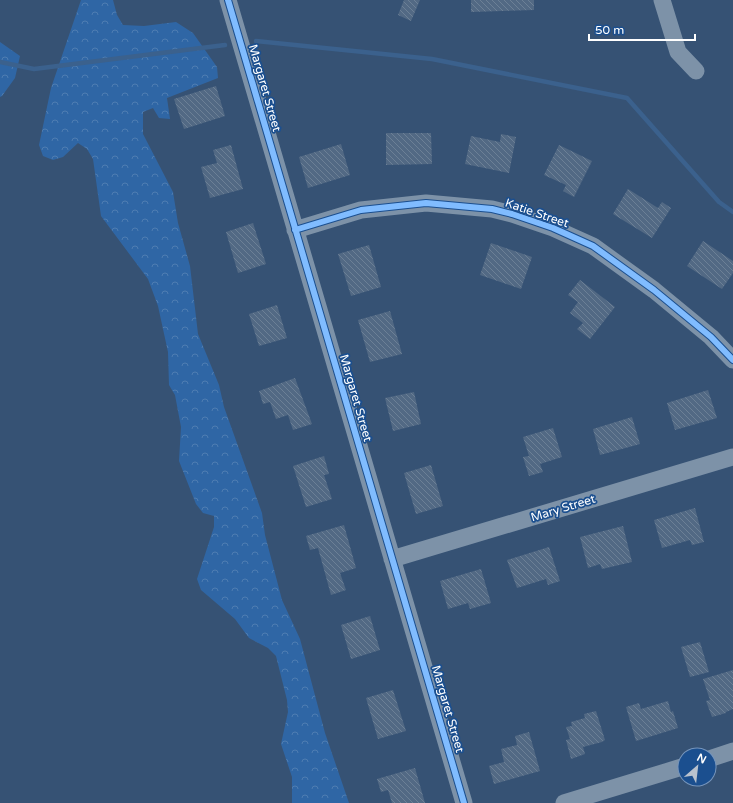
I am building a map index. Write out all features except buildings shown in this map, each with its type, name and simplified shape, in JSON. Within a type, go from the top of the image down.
[{"type":"street","name":"Margaret Street","points":[[228,0],[464,803]]},
{"type":"street","points":[[662,0],[678,52],[696,71]]},
{"type":"street","name":"Katie Street","points":[[295,230],[362,210],[426,203],[485,208],[512,214],[553,228],[593,246],[654,290],[711,337],[733,360]]},
{"type":"street","name":"Mary Street","points":[[392,559],[733,457]]},
{"type":"street","points":[[717,757],[733,752]]},
{"type":"street","points":[[564,803],[677,768]]},
{"type":"green space","points":[[81,0],[113,0],[117,15],[123,25],[144,26],[176,22],[193,33],[217,67],[218,78],[167,98],[170,119],[159,118],[153,108],[143,112],[143,134],[173,192],[178,223],[190,266],[198,334],[219,385],[224,407],[262,513],[265,535],[282,600],[300,639],[325,733],[349,803],[292,803],[292,777],[281,744],[288,712],[287,700],[276,656],[268,648],[249,638],[235,619],[201,590],[197,579],[214,527],[214,516],[203,513],[196,504],[179,461],[181,427],[175,395],[169,385],[168,352],[158,306],[148,279],[101,216],[93,159],[87,149],[78,143],[63,157],[53,160],[43,156],[39,145],[51,88]]},
{"type":"green space","points":[[0,42],[20,56],[15,78],[0,97]]},
{"type":"waterway","points":[[256,41],[432,59],[627,98],[719,202],[733,212]]},
{"type":"waterway","points":[[0,62],[34,69],[225,45]]},
{"type":"cycle path","points":[[228,0],[464,803]]},
{"type":"cycle path","points":[[295,230],[361,210],[426,203],[492,209],[512,214],[553,228],[593,246],[654,290],[711,337],[733,360]]}]
